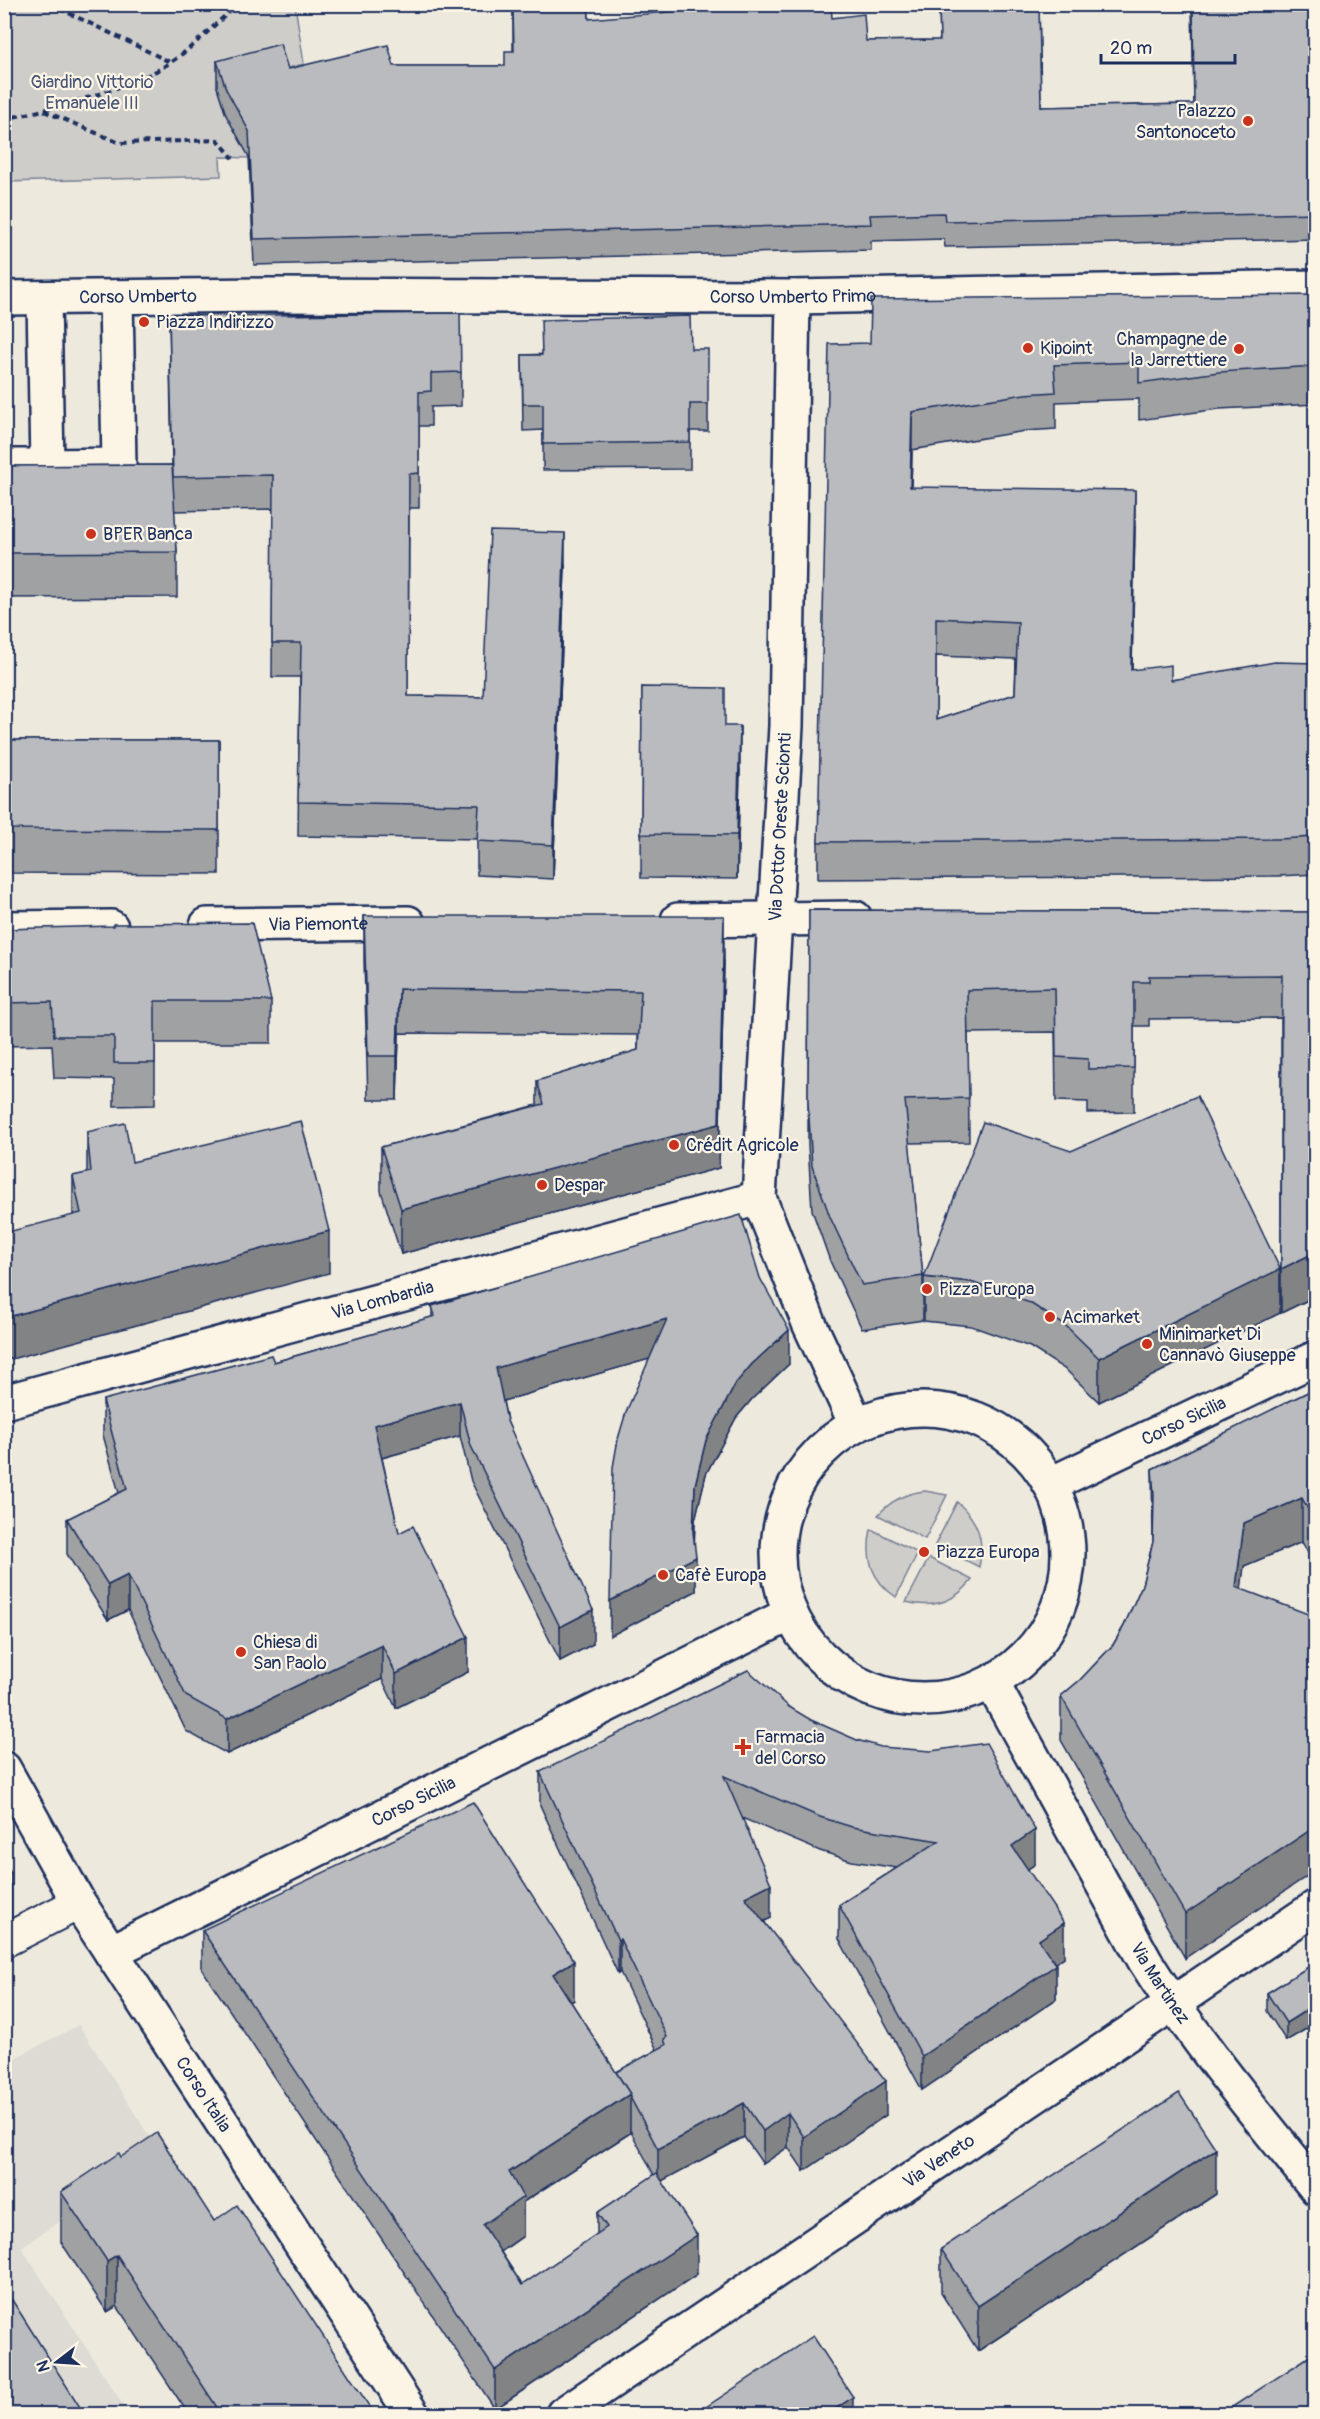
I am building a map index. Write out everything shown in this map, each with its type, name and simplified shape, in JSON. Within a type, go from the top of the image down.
[{"type":"street","name":"Corso Umberto Primo","points":[[270,295],[793,297],[1316,287]]},
{"type":"street","name":"Corso Umberto","points":[[4,298],[270,295]]},
{"type":"street","points":[[4,466],[118,465],[116,297]]},
{"type":"street","name":"Via Dottor Oreste Scionti","points":[[793,297],[786,726],[759,1198],[820,1345],[856,1424]]},
{"type":"street","points":[[44,298],[46,466]]},
{"type":"street","points":[[647,920],[883,918]]},
{"type":"street","name":"Via Piemonte","points":[[183,926],[433,923]]},
{"type":"street","points":[[4,928],[135,926]]},
{"type":"street","name":"Via Lombardia","points":[[4,1402],[759,1198]]},
{"type":"street","name":"Corso Sicilia","points":[[1051,1484],[1316,1358]]},
{"type":"street","points":[[928,1408],[966,1414],[1000,1430],[1029,1454],[1051,1484],[1065,1520],[1070,1558],[1063,1596],[1048,1632],[1023,1661],[992,1683],[955,1697],[925,1700],[876,1693],[841,1675],[812,1648],[790,1614],[780,1584],[777,1553],[781,1521],[791,1492],[808,1464],[829,1442],[856,1424],[891,1411],[928,1408]]},
{"type":"street","name":"Corso Sicilia","points":[[111,1952],[790,1614]]},
{"type":"street","name":"Via Martinez","points":[[992,1683],[1145,1961],[1171,2003],[1199,2042],[1316,2188]]},
{"type":"street","name":"Corso Italia","points":[[4,1769],[79,1903],[412,2415]]},
{"type":"street","points":[[4,1941],[79,1903]]},
{"type":"street","name":"Via Veneto","points":[[563,2415],[1316,1907]]},
{"type":"path","points":[[50,4],[170,62]]},
{"type":"path","points":[[4,119],[44,110],[133,81],[170,62],[238,4]]},
{"type":"path","points":[[44,110],[120,142],[218,140],[233,158]]},
{"type":"shaded area","points":[[79,2025],[161,2155],[21,2247],[129,2414],[5,2414],[5,2063]]},
{"type":"green space","name":"Giardino Vittorio Emanuele III","points":[[4,5],[295,5],[304,64],[217,87],[226,115],[250,158],[220,157],[221,176],[5,182]]},
{"type":"green space","points":[[925,1491],[947,1495],[925,1539],[878,1515],[899,1498]]},
{"type":"green space","points":[[957,1502],[970,1516],[978,1531],[981,1548],[979,1567],[935,1545]]},
{"type":"green space","points":[[871,1529],[918,1553],[896,1597],[881,1583],[872,1568],[869,1549]]},
{"type":"green space","points":[[929,1558],[972,1580],[958,1594],[943,1602],[925,1605],[906,1602]]},
{"type":"building","points":[[537,4],[588,4],[589,19],[760,4],[831,4],[832,18],[864,14],[866,41],[940,40],[939,4],[1039,4],[1041,107],[1194,104],[1193,4],[1316,4],[1316,213],[945,221],[944,213],[870,215],[871,224],[254,239],[249,131],[226,89],[217,61],[280,44],[288,69],[388,45],[394,66],[505,66],[505,51],[514,51],[513,10],[538,9]]},
{"type":"building","points":[[1316,295],[1316,366],[1219,372],[1139,383],[1139,362],[1054,365],[1056,392],[1025,394],[912,412],[910,487],[1135,490],[1131,670],[1171,665],[1171,680],[1275,662],[1316,663],[1316,837],[818,842],[829,344],[870,343],[871,299]],"holes":[[[936,618],[1018,622],[1015,694],[936,720]]]},
{"type":"building","points":[[460,313],[461,372],[431,373],[431,391],[419,392],[419,473],[409,474],[408,696],[483,697],[490,531],[565,533],[553,845],[477,841],[479,805],[298,802],[301,643],[272,643],[273,475],[173,477],[169,316]]},
{"type":"building","points":[[690,316],[691,349],[708,349],[708,404],[690,404],[690,442],[543,444],[543,404],[523,404],[522,355],[542,355],[541,320]]},
{"type":"building","points":[[172,465],[177,552],[4,553],[4,466]]},
{"type":"building","points":[[642,687],[725,688],[725,726],[740,726],[737,835],[641,834]]},
{"type":"building","points":[[4,740],[219,740],[219,830],[4,829]]},
{"type":"building","points":[[809,910],[1316,912],[1316,1252],[1281,1269],[1282,975],[1149,976],[1149,982],[1134,982],[1134,1068],[1088,1069],[1088,1059],[1056,1057],[1055,988],[967,990],[969,1098],[905,1100],[923,1276],[862,1285],[830,1217],[812,1166],[808,1102]]},
{"type":"building","points":[[364,916],[724,916],[719,1124],[401,1209],[381,1147],[544,1104],[537,1081],[638,1050],[641,991],[399,989],[397,1056],[368,1056]]},
{"type":"building","points":[[252,923],[271,1001],[155,1001],[155,1063],[114,1063],[114,1036],[54,1036],[52,1002],[4,1003],[4,929],[113,926],[113,924]]},
{"type":"building","points":[[1197,1096],[1280,1269],[1099,1358],[1066,1326],[1030,1303],[971,1282],[924,1277],[983,1122],[1071,1151]]},
{"type":"building","points":[[301,1121],[329,1231],[4,1318],[4,1233],[81,1213],[73,1176],[91,1172],[87,1132],[125,1123],[132,1162]]},
{"type":"building","points":[[741,1215],[760,1278],[789,1330],[752,1364],[736,1383],[706,1440],[695,1485],[693,1532],[696,1557],[610,1601],[613,1467],[618,1439],[626,1412],[667,1319],[496,1368],[507,1421],[593,1610],[560,1627],[471,1446],[460,1402],[374,1425],[399,1533],[413,1526],[468,1637],[396,1674],[382,1645],[227,1719],[186,1696],[128,1575],[108,1585],[67,1519],[127,1489],[103,1400],[271,1355],[274,1362],[435,1316],[432,1306]]},
{"type":"building","points":[[1316,1388],[1316,1524],[1302,1498],[1244,1523],[1236,1587],[1316,1617],[1316,1826],[1185,1914],[1061,1696],[1080,1680],[1113,1645],[1142,1585],[1153,1542],[1152,1469]]},
{"type":"building","points":[[748,1670],[789,1707],[811,1720],[857,1740],[881,1747],[931,1751],[986,1743],[1035,1830],[1012,1846],[1064,1923],[1039,1940],[1056,1965],[922,2056],[839,1905],[939,1841],[852,1827],[820,1817],[724,1776],[771,1884],[745,1897],[886,2081],[804,2137],[788,2113],[763,2131],[744,2103],[658,2149],[616,2072],[666,2045],[664,2039],[667,2037],[620,1939],[618,1940],[540,1772]]},
{"type":"building","points":[[473,1802],[574,1961],[553,1974],[630,2094],[509,2172],[523,2197],[483,2225],[522,2285],[607,2227],[597,2213],[657,2173],[697,2235],[495,2370],[202,1930]]},
{"type":"building","points":[[4,1862],[11,1873],[4,1877]]},
{"type":"building","points":[[1316,1962],[1316,2004],[1286,2023],[1267,1993]]},
{"type":"building","points":[[1179,2093],[1216,2149],[978,2306],[941,2249]]},
{"type":"building","points":[[157,2133],[214,2221],[237,2205],[375,2415],[222,2415],[117,2255],[107,2261],[61,2192],[119,2153],[121,2157]]},
{"type":"building","points":[[12,2300],[85,2415],[4,2415],[4,2305]]},
{"type":"building","points":[[813,2336],[853,2397],[826,2415],[694,2415]]},
{"type":"building","points":[[1316,2352],[1316,2415],[1220,2415]]},
{"type":"place","name":"Palazzo Santonoceto","points":[[1248,121]]},
{"type":"place","name":"Piazza Indirizzo","points":[[144,322]]},
{"type":"place","name":"Kipoint","points":[[1028,348]]},
{"type":"place","name":"Champagne de la Jarrettiere","points":[[1239,349]]},
{"type":"place","name":"BPER Banca","points":[[91,534]]},
{"type":"place","name":"Crédit Agricole","points":[[674,1145]]},
{"type":"place","name":"Despar","points":[[542,1185]]},
{"type":"place","name":"Pizza Europa","points":[[927,1289]]},
{"type":"place","name":"Acimarket","points":[[1050,1317]]},
{"type":"place","name":"Minimarket Di Cannavò Giuseppe","points":[[1147,1344]]},
{"type":"place","name":"Piazza Europa","points":[[924,1552]]},
{"type":"place","name":"Cafè Europa","points":[[663,1575]]},
{"type":"place","name":"Chiesa di San Paolo","points":[[241,1652]]},
{"type":"place","name":"Farmacia del Corso","points":[[743,1747]]}]
